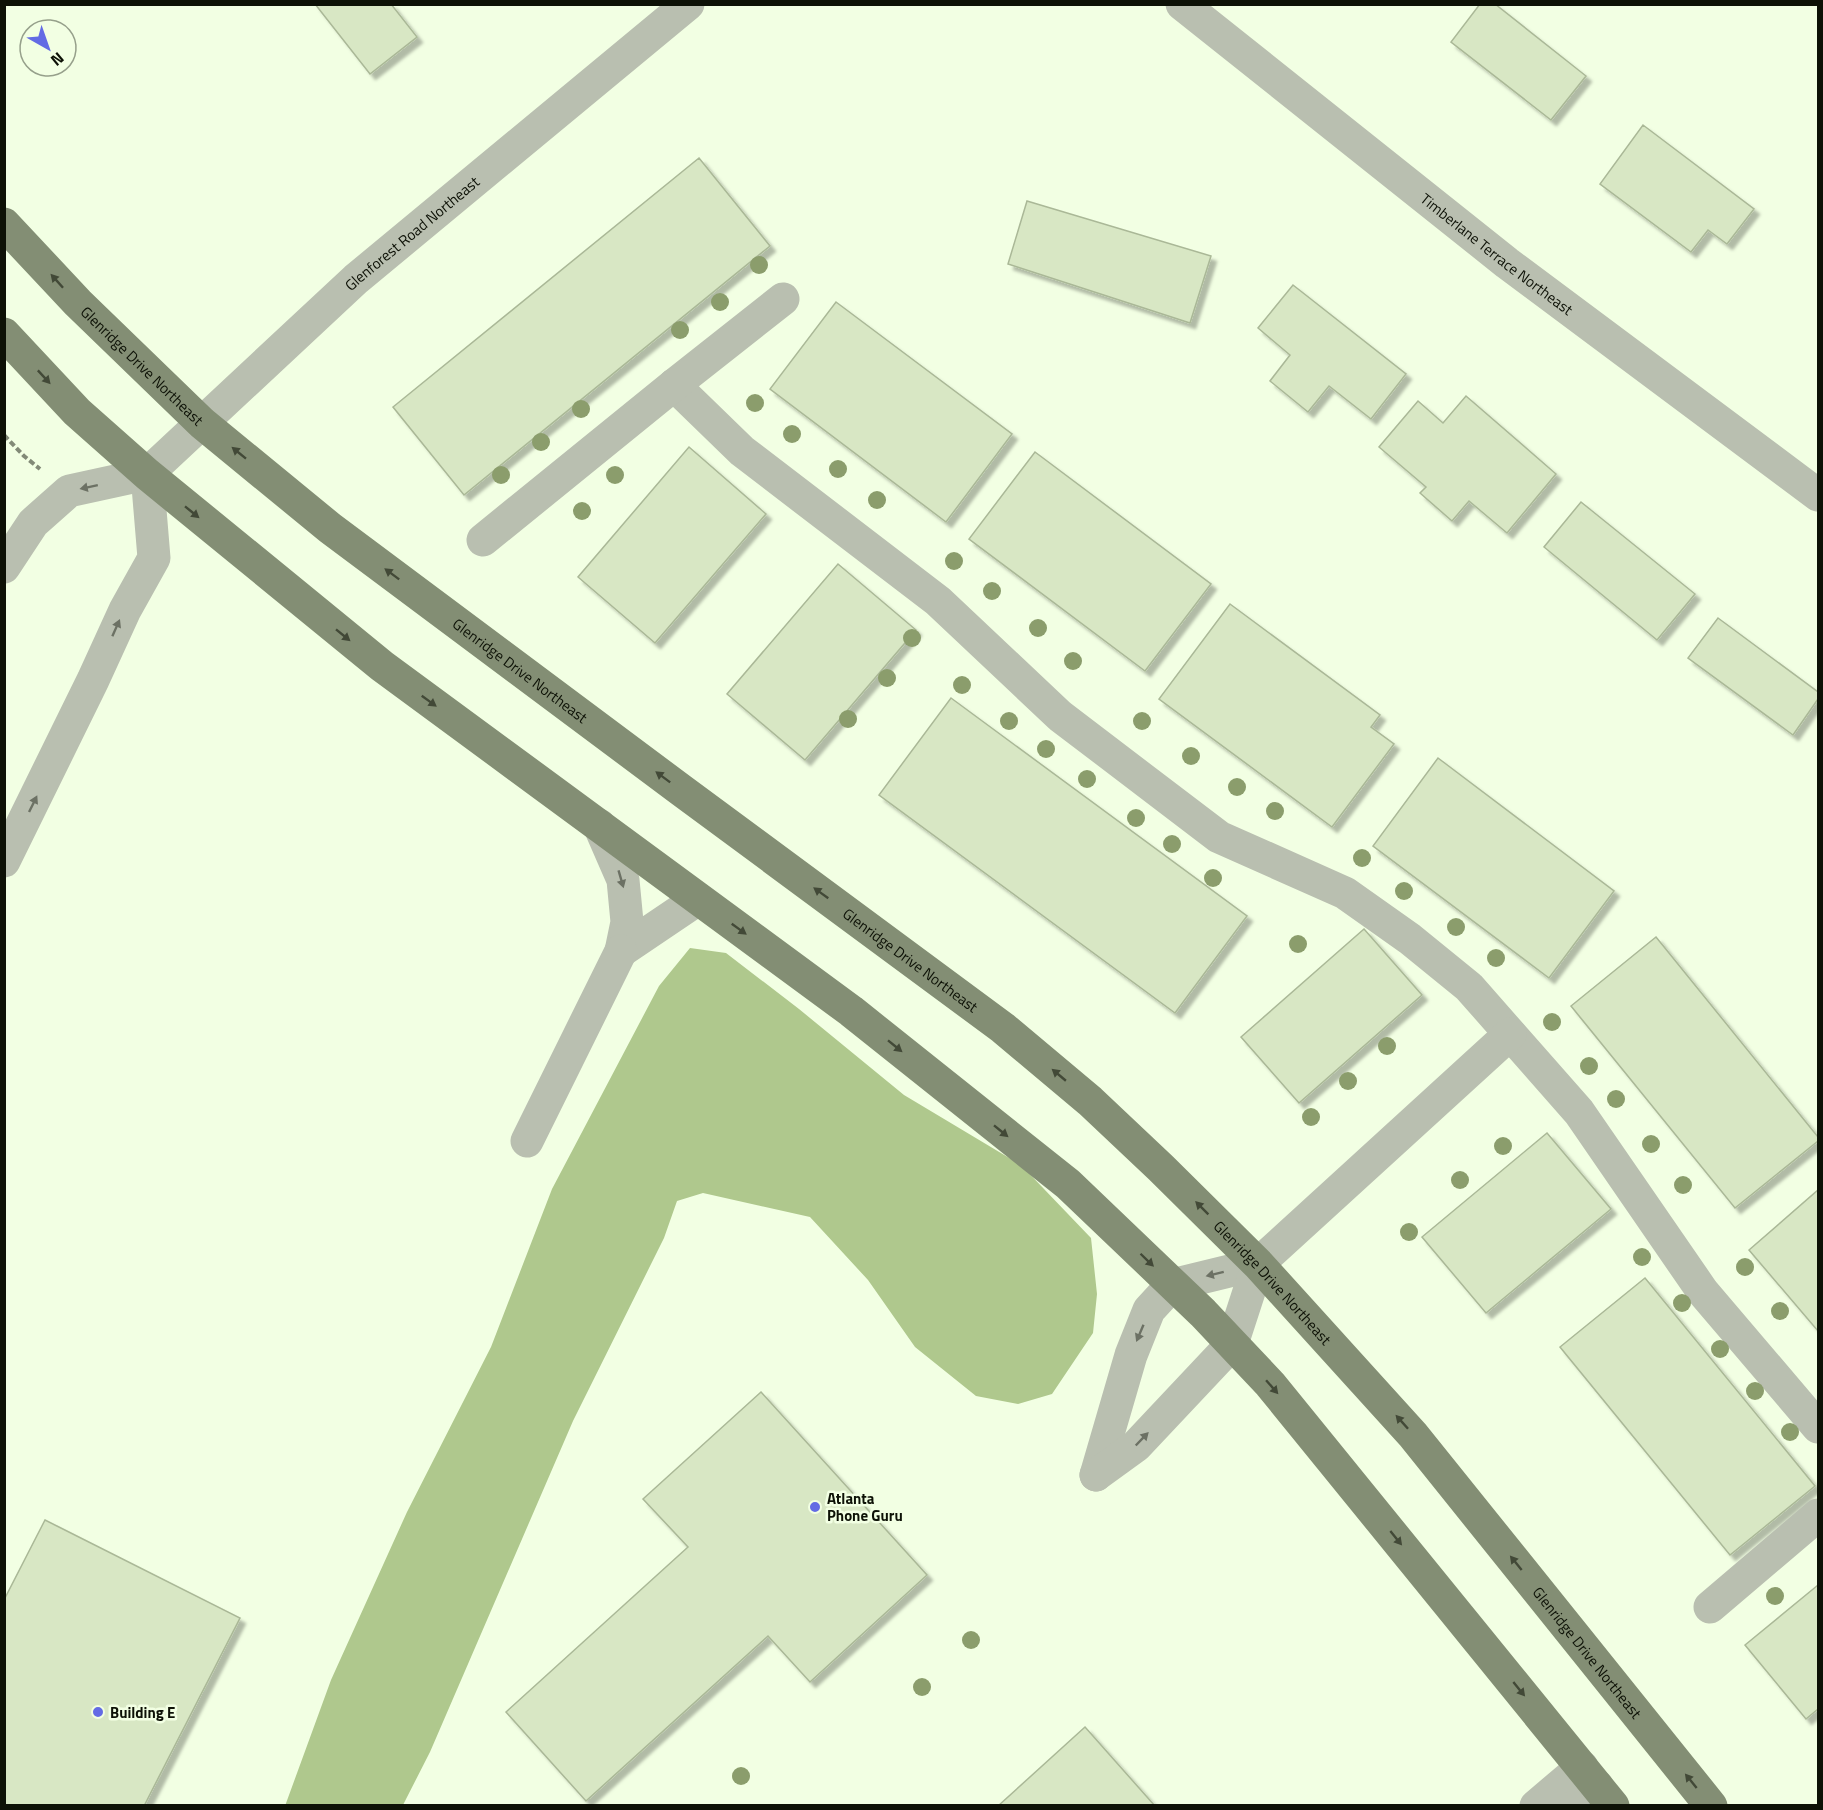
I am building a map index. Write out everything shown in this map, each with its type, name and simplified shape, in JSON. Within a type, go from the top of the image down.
[{"type":"main road","name":"Glenridge Drive Northeast","points":[[4,224],[78,303],[202,423],[330,528],[1003,1028],[1090,1101],[1258,1264],[1413,1435],[1711,1806]]},
{"type":"main road","points":[[4,334],[77,412],[147,474],[382,666],[850,1011],[1068,1184],[1173,1285],[1270,1384],[1592,1791]]},
{"type":"street","name":"Glenforest Road Northeast","points":[[147,474],[356,279],[688,4]]},
{"type":"street","name":"Timberlane Terrace Northeast","points":[[1182,4],[1507,263],[1818,495]]},
{"type":"street","points":[[483,540],[783,299]]},
{"type":"street","points":[[674,385],[742,451],[938,602],[1060,716],[1218,837],[1345,893],[1410,939],[1469,987],[1579,1112],[1703,1292],[1818,1427]]},
{"type":"street","points":[[4,567],[33,523],[69,491],[147,474],[154,558],[125,610],[4,861]]},
{"type":"street","points":[[527,1142],[621,951],[627,922],[623,880],[599,825]]},
{"type":"street","points":[[621,951],[698,899]]},
{"type":"street","points":[[1258,1264],[1232,1344],[1136,1446],[1096,1475],[1131,1355],[1149,1310],[1173,1285],[1258,1264],[1510,1034]]},
{"type":"street","points":[[1710,1606],[1818,1515]]},
{"type":"street","points":[[1536,1806],[1592,1791]]},
{"type":"green space","points":[[690,948],[726,953],[904,1095],[1021,1165],[1091,1238],[1097,1294],[1093,1333],[1052,1394],[1018,1404],[976,1396],[915,1347],[868,1280],[810,1217],[703,1193],[677,1201],[664,1238],[573,1421],[430,1752],[403,1805],[285,1806],[331,1680],[407,1512],[491,1347],[552,1189],[659,986]]},
{"type":"building","points":[[315,4],[391,4],[417,37],[370,74]]},
{"type":"building","points":[[1480,4],[1495,4],[1586,76],[1551,120],[1451,42]]},
{"type":"building","points":[[1643,125],[1754,209],[1727,244],[1708,230],[1691,252],[1600,184]]},
{"type":"building","points":[[699,158],[770,246],[464,495],[393,407]]},
{"type":"building","points":[[1027,201],[1211,256],[1190,323],[1008,264]]},
{"type":"building","points":[[1293,285],[1406,374],[1371,419],[1329,386],[1308,412],[1270,381],[1290,355],[1258,328]]},
{"type":"building","points":[[836,302],[1012,434],[946,522],[770,389]]},
{"type":"building","points":[[1466,396],[1556,474],[1507,533],[1469,501],[1452,521],[1420,493],[1426,487],[1379,447],[1418,401],[1443,423]]},
{"type":"building","points":[[689,447],[766,514],[655,643],[578,577]]},
{"type":"building","points":[[1035,452],[1211,584],[1145,671],[969,539]]},
{"type":"building","points":[[1581,502],[1695,594],[1657,640],[1544,547]]},
{"type":"building","points":[[838,564],[916,630],[805,760],[727,694]]},
{"type":"building","points":[[1230,604],[1380,715],[1371,727],[1394,744],[1332,827],[1159,699]]},
{"type":"building","points":[[1718,618],[1818,692],[1818,699],[1793,735],[1688,658]]},
{"type":"building","points":[[951,698],[1247,916],[1175,1013],[879,795]]},
{"type":"building","points":[[1438,758],[1614,891],[1549,978],[1373,846]]},
{"type":"building","points":[[1364,929],[1422,995],[1299,1103],[1241,1037]]},
{"type":"building","points":[[1656,937],[1818,1137],[1818,1141],[1735,1208],[1571,1006]]},
{"type":"building","points":[[1547,1133],[1611,1209],[1486,1313],[1422,1237]]},
{"type":"building","points":[[1818,1190],[1818,1331],[1749,1250]]},
{"type":"building","points":[[1645,1278],[1815,1486],[1730,1555],[1560,1347]]},
{"type":"building","points":[[761,1392],[927,1575],[810,1682],[768,1636],[586,1801],[506,1712],[688,1547],[643,1499]]},
{"type":"building","name":"Building E","points":[[45,1520],[240,1618],[144,1806],[4,1806],[4,1600]]},
{"type":"building","points":[[1818,1585],[1818,1709],[1806,1719],[1745,1645]]},
{"type":"building","points":[[1085,1727],[1155,1806],[998,1806]]},
{"type":"place","name":"Atlanta Phone Guru","points":[[815,1507]]},
{"type":"place","name":"Building E","points":[[98,1712]]}]
